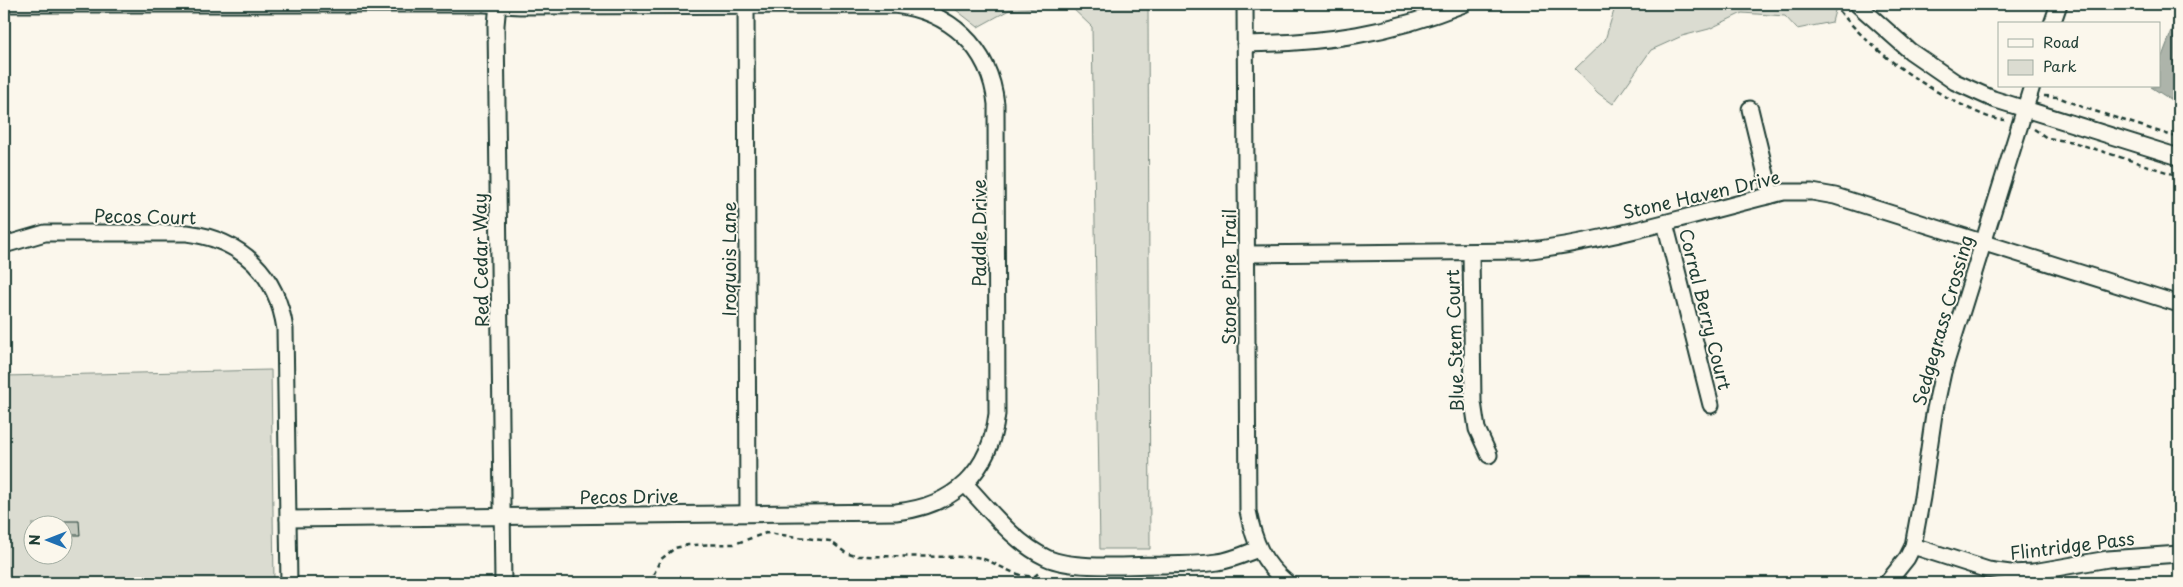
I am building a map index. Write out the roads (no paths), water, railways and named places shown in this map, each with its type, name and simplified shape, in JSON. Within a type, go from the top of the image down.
[{"type":"street","points":[[4,4],[481,4]]},
{"type":"street","name":"Paddle Drive","points":[[493,4],[894,5],[918,9],[943,19],[954,26],[976,49],[988,72],[996,99],[997,414],[990,448],[965,484]]},
{"type":"street","name":"Red Cedar Way","points":[[493,4],[496,25],[503,583]]},
{"type":"street","name":"Stone Pine Trail","points":[[1245,4],[1247,486],[1248,511],[1258,548]]},
{"type":"street","points":[[1245,44],[1318,41],[1371,33],[1414,23],[1464,4]]},
{"type":"street","points":[[1857,4],[1910,51],[1955,82],[1993,98],[2179,157]]},
{"type":"street","points":[[2053,22],[2058,4]]},
{"type":"street","name":"Iroquois Lane","points":[[746,5],[748,514]]},
{"type":"street","name":"Sedgegrass Crossing","points":[[1913,546],[1938,395],[2032,89]]},
{"type":"street","points":[[1750,109],[1771,195]]},
{"type":"street","name":"Stone Haven Drive","points":[[1247,254],[1523,251],[1558,247],[1665,223],[1771,195],[1794,192],[1824,193],[2179,304]]},
{"type":"street","name":"Corral Berry Court","points":[[1665,223],[1710,405]]},
{"type":"street","name":"Pecos Court","points":[[4,245],[46,233],[187,233],[203,235],[223,241],[254,262],[263,272],[278,301],[285,329],[288,583]]},
{"type":"street","name":"Blue Stem Court","points":[[1471,253],[1473,402],[1477,429],[1489,455]]},
{"type":"street","points":[[965,484],[1015,536],[1047,558],[1062,562],[1086,564],[1206,564],[1224,561],[1258,548],[1275,572],[1287,583]]},
{"type":"street","name":"Pecos Drive","points":[[288,519],[909,511],[940,500],[965,484]]},
{"type":"street","points":[[1887,583],[1907,558],[1913,546]]},
{"type":"street","name":"Flintridge Pass","points":[[1913,546],[1988,570],[2010,573],[2033,572],[2108,559],[2179,554]]}]
